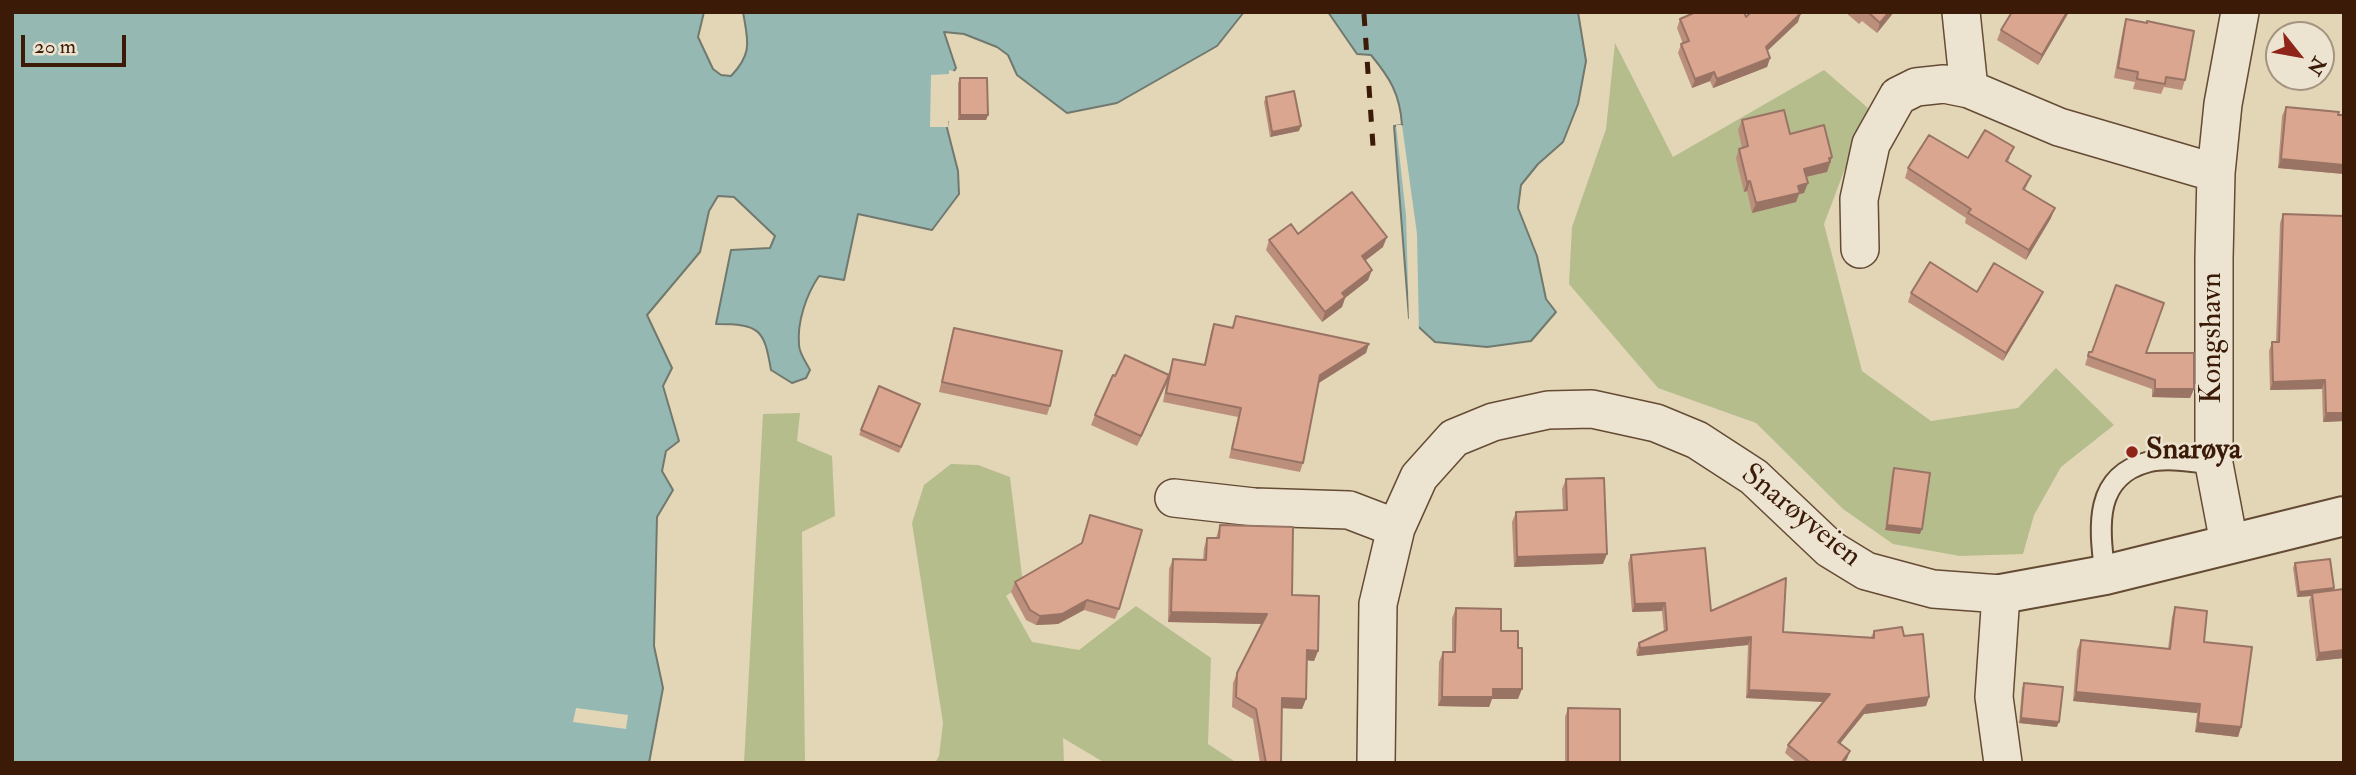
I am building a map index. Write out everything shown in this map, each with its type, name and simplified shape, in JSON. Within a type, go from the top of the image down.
[{"type":"street","points":[[1961,12],[1969,89]]},
{"type":"street","name":"Kongshavn","points":[[2230,543],[2214,464],[2216,173],[2223,104],[2240,12]]},
{"type":"street","points":[[1860,249],[1858,199],[1871,144],[1898,96],[1916,87],[1944,84],[1969,89],[2059,127],[2216,173]]},
{"type":"street","name":"Snarøyveien","points":[[1376,763],[1378,604],[1396,528],[1419,477],[1454,438],[1493,422],[1548,410],[1592,409],[1656,423],[1697,440],[1755,477],[1830,549],[1866,571],[1933,589],[2001,594],[2105,575],[2344,516]]},
{"type":"street","points":[[1174,498],[1254,507],[1349,509],[1396,528]]},
{"type":"street","points":[[2001,594],[1994,697],[2003,763]]},
{"type":"lane","points":[[2105,575],[2100,513],[2108,492],[2123,474],[2149,462],[2214,464]]},
{"type":"green space","points":[[1615,43],[1673,157],[1824,70],[1868,108],[1824,224],[1862,371],[1931,421],[2018,408],[2056,368],[2114,425],[2061,467],[2034,515],[2023,554],[1960,556],[1893,544],[1843,509],[1756,423],[1658,388],[1569,284],[1572,227],[1606,129]]},
{"type":"green space","points":[[800,413],[797,441],[832,456],[835,516],[802,532],[805,763],[744,763],[763,414]]},
{"type":"green space","points":[[951,464],[978,465],[1010,477],[1023,584],[1006,596],[1032,642],[1079,650],[1136,606],[1211,658],[1208,744],[1237,763],[1105,763],[1063,738],[1064,763],[935,763],[939,756],[943,723],[912,523],[924,485]]},
{"type":"water","points":[[12,12],[704,12],[698,37],[713,69],[721,75],[731,76],[746,53],[743,12],[1244,12],[1217,46],[1117,103],[1067,113],[1017,75],[1008,55],[997,47],[964,34],[944,32],[956,68],[952,74],[947,128],[958,171],[959,194],[932,230],[858,214],[844,280],[819,276],[806,300],[799,327],[799,345],[810,370],[806,378],[792,383],[771,370],[766,346],[757,332],[742,325],[716,324],[731,250],[770,248],[775,236],[734,197],[718,196],[709,211],[700,252],[647,315],[672,368],[663,386],[679,441],[666,451],[662,471],[673,490],[657,517],[654,646],[663,688],[649,763],[12,763]]},
{"type":"water","points":[[1328,12],[1578,12],[1586,61],[1578,104],[1563,142],[1538,164],[1521,185],[1518,208],[1537,256],[1546,299],[1556,312],[1531,341],[1487,347],[1435,342],[1409,318],[1394,126],[1402,125],[1399,104],[1389,79],[1378,63],[1371,55],[1357,54]]},
{"type":"pier","points":[[949,70],[957,72],[951,121],[948,121],[948,127],[930,127],[931,75],[949,74]]},
{"type":"pier","points":[[1396,125],[1402,125],[1417,234],[1419,332],[1409,323],[1406,215]]},
{"type":"pier","points":[[576,708],[628,715],[626,729],[573,722]]},
{"type":"building","points":[[1696,12],[1744,12],[1746,17],[1751,12],[1801,13],[1766,47],[1770,58],[1717,79],[1714,72],[1695,79],[1681,44],[1689,41],[1680,19]]},
{"type":"building","points":[[1868,12],[1889,12],[1880,23]]},
{"type":"building","points":[[2012,12],[2067,12],[2042,55],[2001,30]]},
{"type":"building","points":[[2126,19],[2194,31],[2185,80],[2166,77],[2165,84],[2137,79],[2138,72],[2118,68]]},
{"type":"building","points":[[960,78],[987,78],[988,115],[960,115]]},
{"type":"building","points":[[1294,91],[1301,126],[1272,132],[1266,97]]},
{"type":"building","points":[[2286,107],[2339,112],[2338,115],[2344,115],[2344,165],[2281,159]]},
{"type":"building","points":[[1784,110],[1790,134],[1824,125],[1832,157],[1829,158],[1830,162],[1804,169],[1808,183],[1798,186],[1800,193],[1756,203],[1750,181],[1747,182],[1739,149],[1748,146],[1742,120]]},
{"type":"building","points":[[1985,130],[2014,147],[2006,161],[2031,176],[2023,189],[2055,208],[2029,250],[1968,213],[1971,209],[1908,168],[1929,135],[1968,158]]},
{"type":"building","points":[[1352,192],[1387,237],[1362,256],[1372,270],[1342,293],[1345,297],[1325,312],[1269,240],[1291,224],[1298,234]]},
{"type":"building","points":[[2283,214],[2344,216],[2344,413],[2326,413],[2325,380],[2273,382],[2272,342],[2279,342]]},
{"type":"building","points":[[1930,262],[1977,292],[1994,263],[2043,292],[2006,353],[1911,293]]},
{"type":"building","points":[[2116,285],[2164,303],[2146,353],[2194,353],[2194,389],[2155,389],[2155,380],[2088,356],[2089,352],[2092,352]]},
{"type":"building","points":[[1236,316],[1369,344],[1320,375],[1303,463],[1232,449],[1241,408],[1166,393],[1173,359],[1205,365],[1214,324],[1233,328]]},
{"type":"building","points":[[954,328],[1062,351],[1050,406],[942,382]]},
{"type":"building","points":[[1125,355],[1169,375],[1141,436],[1095,415]]},
{"type":"building","points":[[879,386],[920,404],[901,447],[861,430]]},
{"type":"building","points":[[1894,468],[1930,473],[1922,529],[1887,525]]},
{"type":"building","points":[[1604,478],[1607,554],[1517,557],[1516,512],[1567,510],[1566,479]]},
{"type":"building","points":[[1090,515],[1142,530],[1119,609],[1087,600],[1062,614],[1040,616],[1030,610],[1015,582],[1082,543]]},
{"type":"building","points":[[1220,525],[1293,527],[1292,595],[1319,596],[1318,651],[1307,650],[1306,699],[1282,698],[1281,763],[1266,763],[1256,709],[1236,697],[1237,673],[1267,614],[1171,612],[1173,559],[1206,560],[1207,538],[1219,538]]},
{"type":"building","points":[[1705,548],[1711,611],[1786,578],[1783,632],[1874,638],[1874,631],[1902,627],[1904,636],[1923,634],[1929,697],[1867,705],[1838,742],[1850,751],[1841,763],[1811,763],[1788,745],[1830,694],[1749,690],[1751,637],[1640,648],[1639,643],[1667,630],[1665,603],[1635,604],[1631,555]]},
{"type":"building","points":[[2330,559],[2334,588],[2299,592],[2295,563]]},
{"type":"building","points":[[2344,589],[2344,650],[2319,653],[2312,593]]},
{"type":"building","points":[[2175,607],[2207,611],[2204,642],[2252,647],[2241,727],[2198,723],[2200,704],[2076,692],[2081,640],[2170,649]]},
{"type":"building","points":[[1456,608],[1501,609],[1501,631],[1518,631],[1518,648],[1522,648],[1522,689],[1493,689],[1493,697],[1442,697],[1443,652],[1455,652]]},
{"type":"building","points":[[2024,683],[2063,687],[2059,722],[2021,718]]},
{"type":"building","points":[[1568,708],[1620,709],[1620,763],[1568,763]]},
{"type":"railway","points":[[1364,14],[1373,146]]},
{"type":"place","name":"Snarøya","points":[[2132,452]]}]
